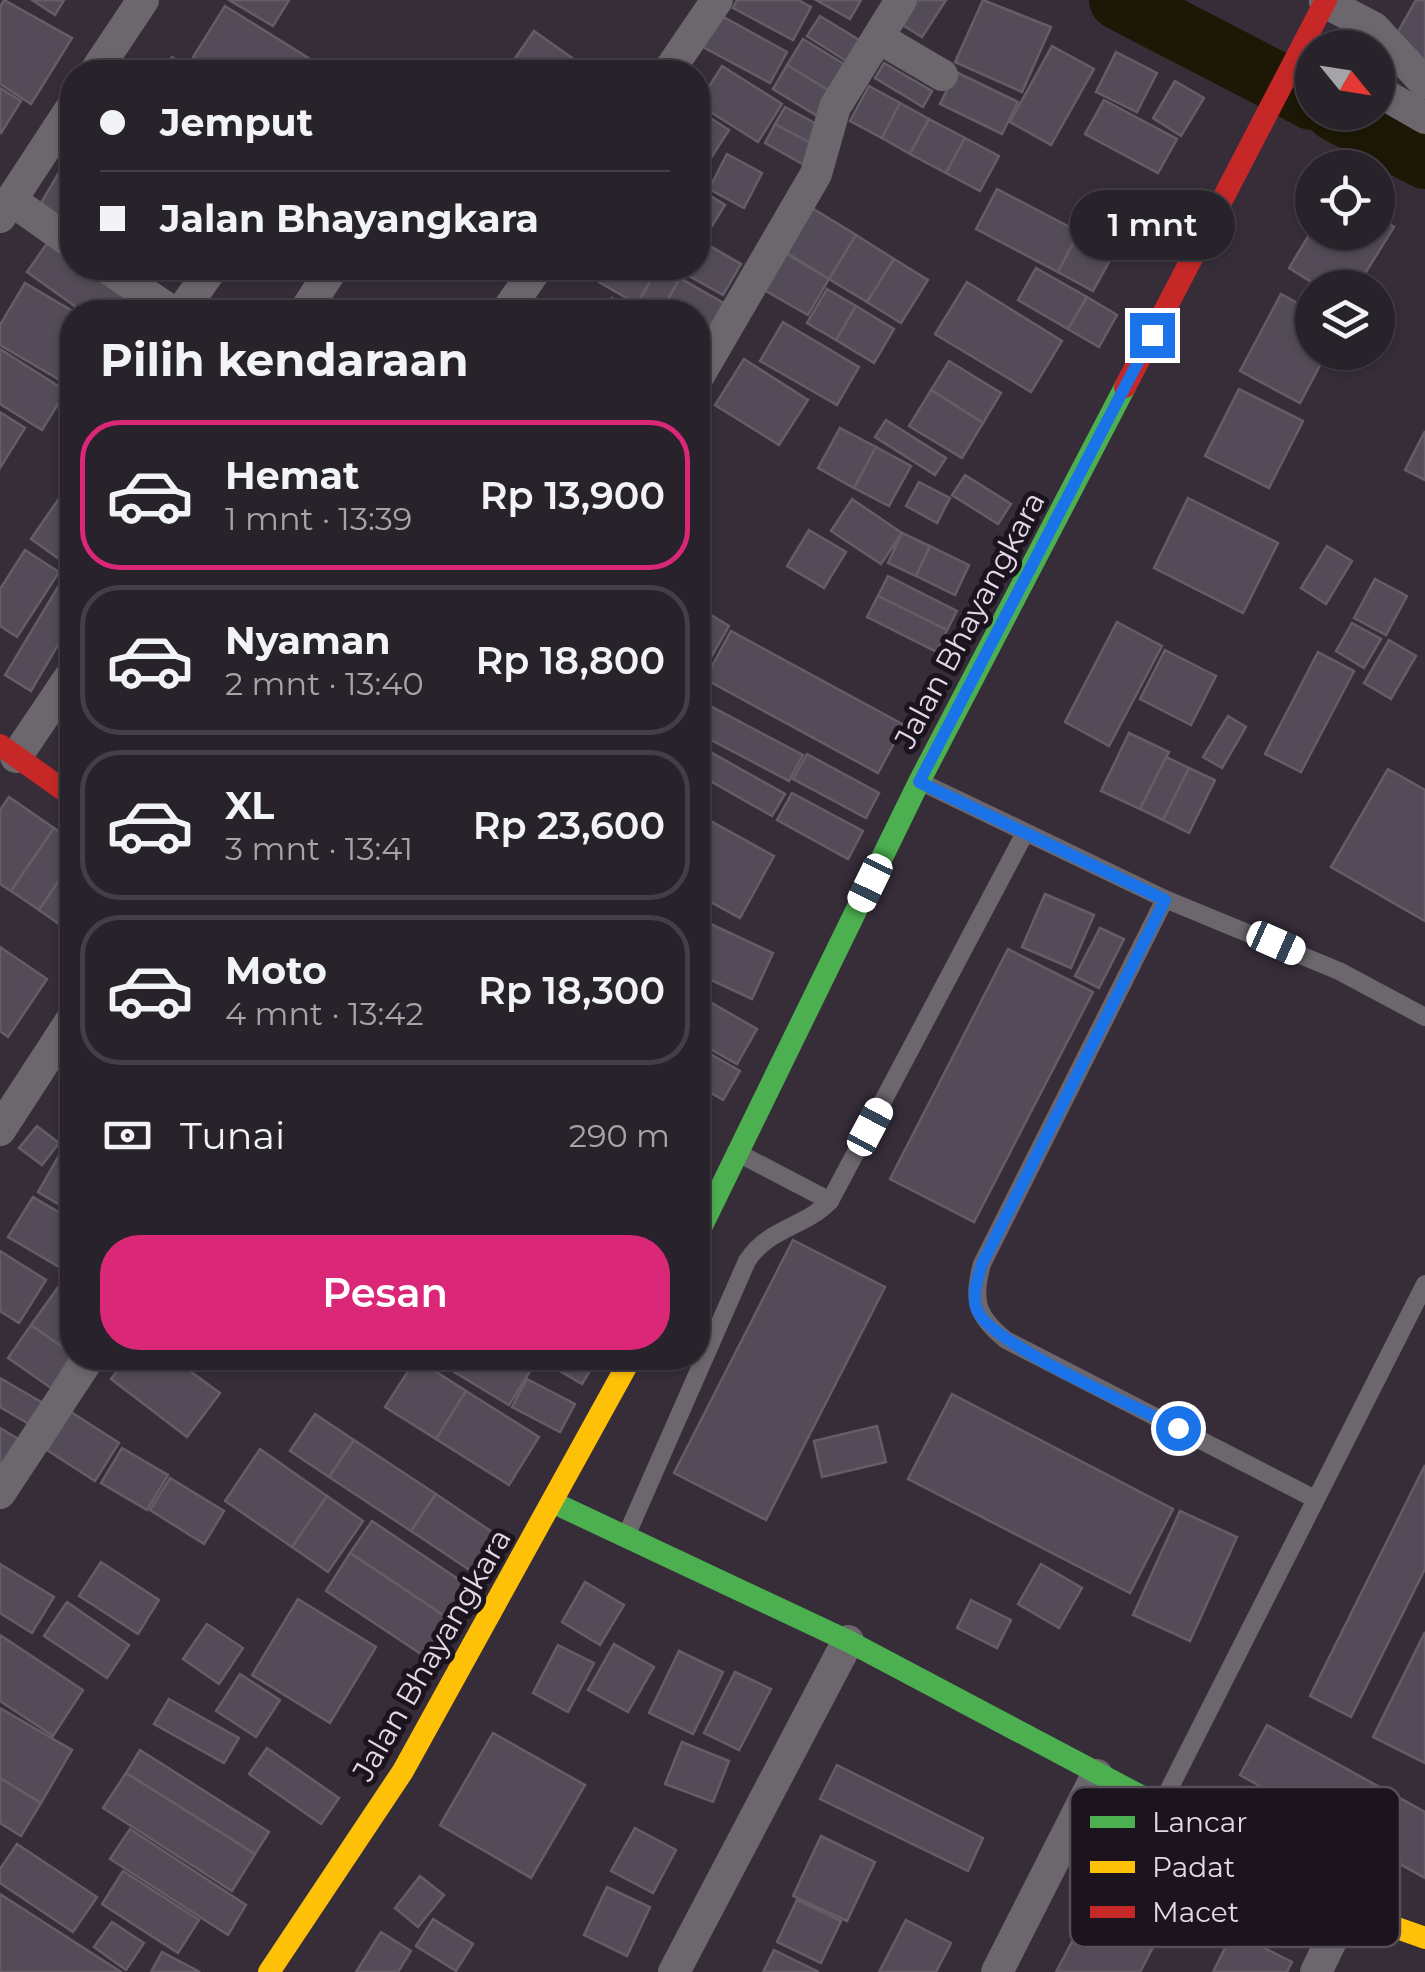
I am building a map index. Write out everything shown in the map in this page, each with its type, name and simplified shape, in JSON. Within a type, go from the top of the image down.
[{"type":"main road","name":"Jalan Bhayangkara","points":[[710,1205],[919,782],[1244,159],[1295,80]]},
{"type":"main road","points":[[8,751],[60,788]]},
{"type":"main road","name":"Jalan Bhayangkara","points":[[269,1972],[403,1771],[624,1370]]},
{"type":"main road","points":[[552,1502],[848,1642],[1121,1787]]},
{"type":"main road","points":[[1400,1929],[1425,1938]]},
{"type":"street","points":[[103,60],[142,0]]},
{"type":"street","points":[[676,60],[718,0]]},
{"type":"street","points":[[710,356],[821,164],[834,107],[901,0]]},
{"type":"street","points":[[1322,30],[1329,4],[1374,28],[1425,83]]},
{"type":"street","points":[[879,38],[942,75]]},
{"type":"street","points":[[1395,101],[1425,118]]},
{"type":"street","points":[[60,125],[6,208],[60,236]]},
{"type":"street","points":[[125,280],[155,300]]},
{"type":"street","points":[[8,751],[60,688]]},
{"type":"street","points":[[0,1130],[60,1038]]},
{"type":"street","points":[[0,1493],[81,1370]]},
{"type":"street","points":[[674,1972],[848,1642]]},
{"type":"street","points":[[1091,1787],[1097,1775]]},
{"type":"street","points":[[998,1972],[1070,1829]]},
{"type":"street","points":[[1316,1972],[1328,1947]]},
{"type":"lane","points":[[919,782],[1165,900],[1339,971],[1425,1017]]},
{"type":"lane","points":[[710,1345],[747,1261],[770,1234],[812,1216],[830,1201],[1025,833]]},
{"type":"lane","points":[[1165,900],[982,1264],[974,1294],[978,1312],[1006,1340],[1315,1499]]},
{"type":"lane","points":[[738,1153],[830,1201]]},
{"type":"lane","points":[[1170,1787],[1425,1284]]},
{"type":"lane","points":[[626,1536],[699,1370]]},
{"type":"building","points":[[4,0],[72,38],[31,104],[0,84],[0,7]]},
{"type":"building","points":[[32,0],[64,0],[55,15]]},
{"type":"building","points":[[229,0],[289,0],[273,26]]},
{"type":"building","points":[[737,0],[798,0],[811,7],[793,40],[733,8]]},
{"type":"building","points":[[816,0],[861,0],[850,19]]},
{"type":"building","points":[[912,0],[946,0],[922,37],[898,22]]},
{"type":"building","points":[[983,0],[1051,27],[1022,92],[955,62]]},
{"type":"building","points":[[1416,0],[1425,0],[1425,61],[1395,44],[1395,37]]},
{"type":"building","points":[[225,6],[312,60],[198,60],[193,57]]},
{"type":"building","points":[[720,15],[787,52],[770,83],[703,47]]},
{"type":"building","points":[[820,16],[864,43],[851,64],[807,36]]},
{"type":"building","points":[[534,31],[575,60],[514,60]]},
{"type":"building","points":[[803,39],[852,69],[836,95],[787,65]]},
{"type":"building","points":[[1052,46],[1094,69],[1051,145],[1010,122]]},
{"type":"building","points":[[1116,52],[1157,73],[1137,112],[1096,92]]},
{"type":"building","points":[[884,63],[932,91],[923,107],[875,78]]},
{"type":"building","points":[[787,65],[836,95],[822,119],[773,89]]},
{"type":"building","points":[[722,66],[782,104],[758,142],[710,112],[710,85]]},
{"type":"building","points":[[956,72],[1018,102],[1002,134],[940,104]]},
{"type":"building","points":[[1175,81],[1204,98],[1181,136],[1153,118]]},
{"type":"building","points":[[869,86],[900,103],[882,138],[850,121]]},
{"type":"building","points":[[0,88],[21,101],[1,133],[0,132]]},
{"type":"building","points":[[1104,100],[1177,139],[1158,173],[1085,134]]},
{"type":"building","points":[[900,103],[929,119],[910,154],[882,138]]},
{"type":"building","points":[[785,107],[826,129],[816,146],[775,124]]},
{"type":"building","points":[[710,118],[729,130],[710,159]]},
{"type":"building","points":[[929,119],[965,138],[946,173],[910,154]]},
{"type":"building","points":[[775,124],[816,146],[806,166],[765,143]]},
{"type":"building","points":[[965,138],[999,156],[980,191],[946,173]]},
{"type":"building","points":[[727,154],[762,173],[744,208],[710,187]]},
{"type":"building","points":[[60,171],[60,222],[38,208]]},
{"type":"building","points":[[997,189],[1079,232],[1058,272],[976,229]]},
{"type":"building","points":[[710,196],[725,205],[710,229]]},
{"type":"building","points":[[812,208],[856,235],[829,279],[786,252]]},
{"type":"building","points":[[1079,232],[1115,251],[1093,291],[1058,272]]},
{"type":"building","points":[[856,235],[894,259],[867,302],[829,279]]},
{"type":"building","points":[[48,242],[60,250],[60,280],[101,280],[130,300],[66,300],[27,272]]},
{"type":"building","points":[[710,246],[741,264],[723,295],[696,280],[710,280]]},
{"type":"building","points":[[780,250],[829,279],[808,315],[759,287]]},
{"type":"building","points":[[1300,250],[1380,250],[1367,270],[1295,272],[1289,268]]},
{"type":"building","points":[[894,259],[928,280],[901,323],[867,302]]},
{"type":"building","points":[[1036,268],[1087,297],[1068,329],[1018,300]]},
{"type":"building","points":[[651,280],[639,300],[630,300],[599,282]]},
{"type":"building","points":[[651,280],[679,280],[668,300],[639,300]]},
{"type":"building","points":[[679,280],[683,280],[727,305],[710,334],[710,300],[668,300]]},
{"type":"building","points":[[967,282],[1062,341],[1031,392],[935,334]]},
{"type":"building","points":[[25,283],[60,304],[60,380],[0,345],[0,325]]},
{"type":"building","points":[[827,289],[856,306],[836,340],[807,323]]},
{"type":"building","points":[[1281,294],[1295,302],[1295,370],[1317,370],[1300,403],[1240,371]]},
{"type":"building","points":[[1087,297],[1117,315],[1099,347],[1068,329]]},
{"type":"building","points":[[856,306],[894,329],[874,363],[836,340]]},
{"type":"building","points":[[783,322],[859,367],[837,405],[760,361]]},
{"type":"building","points":[[0,349],[60,387],[60,401],[42,430],[0,404]]},
{"type":"building","points":[[744,359],[808,400],[779,445],[715,405]]},
{"type":"building","points":[[949,361],[1001,393],[983,423],[931,390]]},
{"type":"building","points":[[1239,389],[1303,421],[1269,488],[1205,456]]},
{"type":"building","points":[[931,390],[983,423],[962,458],[909,426]]},
{"type":"building","points":[[0,412],[25,428],[0,468]]},
{"type":"building","points":[[886,420],[946,458],[935,475],[875,437]]},
{"type":"building","points":[[840,428],[876,447],[854,488],[818,468]]},
{"type":"building","points":[[1425,431],[1425,480],[1405,470]]},
{"type":"building","points":[[876,447],[911,466],[889,506],[854,488]]},
{"type":"building","points":[[965,475],[1011,504],[998,524],[952,495]]},
{"type":"building","points":[[919,482],[950,498],[937,523],[906,506]]},
{"type":"building","points":[[60,497],[60,560],[31,539]]},
{"type":"building","points":[[1188,498],[1278,543],[1243,613],[1154,568]]},
{"type":"building","points":[[852,499],[902,533],[881,564],[831,531]]},
{"type":"building","points":[[809,530],[846,552],[824,588],[787,566]]},
{"type":"building","points":[[902,533],[930,546],[916,576],[888,563]]},
{"type":"building","points":[[930,546],[969,565],[955,595],[916,576]]},
{"type":"building","points":[[1327,546],[1352,561],[1326,604],[1301,588]]},
{"type":"building","points":[[25,550],[59,572],[17,637],[0,626],[0,589]]},
{"type":"building","points":[[888,576],[957,611],[947,630],[878,596]]},
{"type":"building","points":[[1375,579],[1407,596],[1386,635],[1354,618]]},
{"type":"building","points":[[58,587],[60,641],[31,691],[5,675]]},
{"type":"building","points":[[878,596],[947,630],[937,652],[867,617]]},
{"type":"building","points":[[710,614],[729,626],[710,659]]},
{"type":"building","points":[[1117,622],[1162,646],[1109,746],[1065,722]]},
{"type":"building","points":[[1352,623],[1381,639],[1364,668],[1336,651]]},
{"type":"building","points":[[731,631],[904,725],[878,773],[710,682],[710,670]]},
{"type":"building","points":[[1389,640],[1416,656],[1391,699],[1364,683]]},
{"type":"building","points":[[1165,650],[1216,676],[1191,725],[1140,699]]},
{"type":"building","points":[[1318,652],[1354,671],[1301,772],[1265,754]]},
{"type":"building","points":[[710,706],[803,755],[789,781],[710,739]]},
{"type":"building","points":[[1228,716],[1246,727],[1222,768],[1203,757]]},
{"type":"building","points":[[1129,733],[1169,752],[1140,809],[1101,791]]},
{"type":"building","points":[[710,752],[785,794],[772,816],[710,781]]},
{"type":"building","points":[[807,754],[879,793],[866,818],[793,779]]},
{"type":"building","points":[[1166,757],[1189,768],[1163,820],[1140,809]]},
{"type":"building","points":[[1189,768],[1215,780],[1189,833],[1163,820]]},
{"type":"building","points":[[1388,769],[1425,790],[1425,921],[1331,867]]},
{"type":"building","points":[[792,793],[863,831],[848,859],[777,820]]},
{"type":"building","points":[[9,797],[54,828],[11,891],[0,884],[0,810]]},
{"type":"building","points":[[710,821],[774,856],[740,918],[710,902]]},
{"type":"building","points":[[54,828],[60,832],[60,879],[39,910],[11,891]]},
{"type":"building","points":[[60,879],[60,925],[39,910]]},
{"type":"building","points":[[1045,894],[1094,915],[1071,968],[1022,947]]},
{"type":"building","points":[[710,924],[773,953],[752,999],[710,980]]},
{"type":"building","points":[[1100,928],[1124,939],[1099,988],[1075,976]]},
{"type":"building","points":[[0,947],[47,979],[8,1037],[0,1031]]},
{"type":"building","points":[[1008,949],[1093,992],[974,1222],[890,1179]]},
{"type":"building","points":[[710,1002],[757,1029],[737,1064],[710,1049]]},
{"type":"building","points":[[710,1054],[740,1071],[723,1100],[710,1092]]},
{"type":"building","points":[[37,1126],[59,1143],[42,1165],[19,1148]]},
{"type":"building","points":[[60,1154],[60,1205],[38,1192]]},
{"type":"building","points":[[33,1197],[60,1213],[60,1268],[8,1237]]},
{"type":"building","points":[[793,1240],[885,1287],[766,1520],[674,1473]]},
{"type":"building","points":[[0,1251],[46,1280],[19,1323],[0,1311]]},
{"type":"building","points":[[60,1285],[60,1346],[31,1325]]},
{"type":"building","points":[[31,1325],[60,1346],[62,1370],[51,1388],[8,1358]]},
{"type":"building","points":[[118,1370],[188,1370],[220,1393],[187,1437],[111,1379]]},
{"type":"building","points":[[409,1370],[433,1370],[466,1391],[436,1439],[385,1407]]},
{"type":"building","points":[[451,1370],[531,1370],[509,1405]]},
{"type":"building","points":[[558,1370],[591,1370],[582,1384]]},
{"type":"building","points":[[0,1378],[48,1406],[36,1428],[0,1407]]},
{"type":"building","points":[[527,1379],[575,1404],[560,1432],[512,1407]]},
{"type":"building","points":[[466,1391],[539,1437],[509,1485],[436,1439]]},
{"type":"building","points":[[952,1394],[1173,1509],[1130,1593],[908,1479]]},
{"type":"building","points":[[71,1412],[119,1443],[95,1481],[47,1450]]},
{"type":"building","points":[[315,1414],[354,1440],[329,1477],[290,1451]]},
{"type":"building","points":[[877,1426],[886,1462],[822,1477],[814,1441]]},
{"type":"building","points":[[0,1428],[22,1441],[0,1467]]},
{"type":"building","points":[[354,1440],[436,1494],[411,1531],[329,1477]]},
{"type":"building","points":[[122,1448],[168,1475],[147,1510],[101,1483]]},
{"type":"building","points":[[260,1449],[327,1496],[292,1547],[225,1501]]},
{"type":"building","points":[[1425,1465],[1425,1569],[1351,1717],[1310,1696]]},
{"type":"building","points":[[170,1478],[224,1511],[204,1544],[150,1510]]},
{"type":"building","points":[[436,1494],[498,1536],[474,1573],[411,1531]]},
{"type":"building","points":[[327,1496],[363,1521],[328,1572],[292,1547]]},
{"type":"building","points":[[1180,1511],[1237,1537],[1190,1641],[1133,1615]]},
{"type":"building","points":[[372,1521],[476,1591],[455,1623],[350,1553]]},
{"type":"building","points":[[350,1553],[455,1623],[430,1660],[326,1591]]},
{"type":"building","points":[[101,1562],[159,1600],[138,1634],[79,1596]]},
{"type":"building","points":[[0,1564],[54,1597],[32,1633],[0,1613]]},
{"type":"building","points":[[1041,1564],[1082,1588],[1059,1628],[1018,1604]]},
{"type":"building","points":[[585,1582],[624,1605],[600,1645],[562,1622]]},
{"type":"building","points":[[298,1599],[376,1647],[330,1723],[252,1675]]},
{"type":"building","points":[[971,1600],[1011,1620],[997,1648],[957,1628]]},
{"type":"building","points":[[67,1602],[129,1645],[107,1678],[44,1636]]},
{"type":"building","points":[[207,1624],[243,1648],[219,1684],[183,1659]]},
{"type":"building","points":[[1425,1632],[1425,1763],[1373,1737]]},
{"type":"building","points":[[0,1635],[83,1690],[53,1736],[0,1701]]},
{"type":"building","points":[[614,1644],[654,1667],[628,1712],[588,1690]]},
{"type":"building","points":[[558,1645],[594,1663],[568,1712],[533,1693]]},
{"type":"building","points":[[679,1651],[723,1672],[693,1734],[649,1713]]},
{"type":"building","points":[[735,1672],[771,1689],[739,1750],[704,1733]]},
{"type":"building","points":[[240,1674],[280,1700],[256,1737],[216,1711]]},
{"type":"building","points":[[169,1699],[239,1738],[224,1763],[154,1724]]},
{"type":"building","points":[[0,1708],[72,1750],[41,1803],[0,1778]]},
{"type":"building","points":[[1267,1725],[1380,1787],[1262,1787],[1240,1775]]},
{"type":"building","points":[[493,1733],[585,1785],[531,1878],[440,1825]]},
{"type":"building","points":[[682,1742],[729,1761],[713,1802],[665,1784]]},
{"type":"building","points":[[267,1748],[339,1798],[321,1824],[249,1774]]},
{"type":"building","points":[[140,1750],[269,1832],[255,1854],[126,1773]]},
{"type":"building","points":[[837,1765],[983,1838],[968,1871],[820,1799]]},
{"type":"building","points":[[126,1773],[255,1854],[232,1891],[103,1808]]},
{"type":"building","points":[[0,1778],[41,1803],[21,1836],[0,1823]]},
{"type":"building","points":[[1400,1798],[1425,1812],[1425,1878],[1400,1864]]},
{"type":"building","points":[[635,1828],[676,1850],[653,1893],[611,1871]]},
{"type":"building","points":[[130,1829],[246,1905],[228,1935],[110,1859]]},
{"type":"building","points":[[821,1836],[875,1862],[847,1921],[793,1896]]},
{"type":"building","points":[[17,1844],[97,1897],[73,1932],[0,1883],[0,1869]]},
{"type":"building","points":[[123,1871],[199,1920],[178,1953],[102,1904]]},
{"type":"building","points":[[420,1876],[444,1895],[418,1927],[395,1908]]},
{"type":"building","points":[[607,1887],[650,1907],[627,1956],[584,1935]]},
{"type":"building","points":[[0,1894],[121,1972],[0,1972]]},
{"type":"building","points":[[797,1900],[841,1921],[821,1963],[777,1942]]},
{"type":"building","points":[[433,1919],[473,1944],[456,1971],[416,1946]]},
{"type":"building","points":[[906,1920],[951,1943],[936,1972],[879,1972]]},
{"type":"building","points":[[112,1922],[144,1943],[126,1970],[94,1947]]},
{"type":"building","points":[[381,1932],[411,1951],[398,1972],[356,1972]]},
{"type":"building","points":[[1070,1946],[1153,1947],[1140,1972],[1056,1972]]},
{"type":"building","points":[[1226,1947],[1262,1947],[1292,1962],[1287,1972],[1213,1972]]},
{"type":"building","points":[[774,1950],[819,1972],[763,1972]]},
{"type":"building","points":[[162,1952],[200,1972],[151,1972]]},
{"type":"waterway","points":[[1119,0],[1295,91]]},
{"type":"waterway","points":[[1370,130],[1425,159]]},
{"type":"traffic: fast","points":[[710,1209],[919,782],[1125,387]]},
{"type":"traffic: fast","points":[[552,1502],[848,1641],[1124,1787]]},
{"type":"traffic: slow","points":[[269,1972],[403,1771],[624,1370]]},
{"type":"traffic: slow","points":[[1400,1929],[1425,1938]]},
{"type":"traffic: jam","points":[[1125,387],[1326,0]]},
{"type":"traffic: jam","points":[[0,745],[60,788]]},
{"type":"route","points":[[1152,335],[919,782],[1165,900],[982,1264],[974,1294],[978,1312],[1006,1340],[1178,1428]]}]
